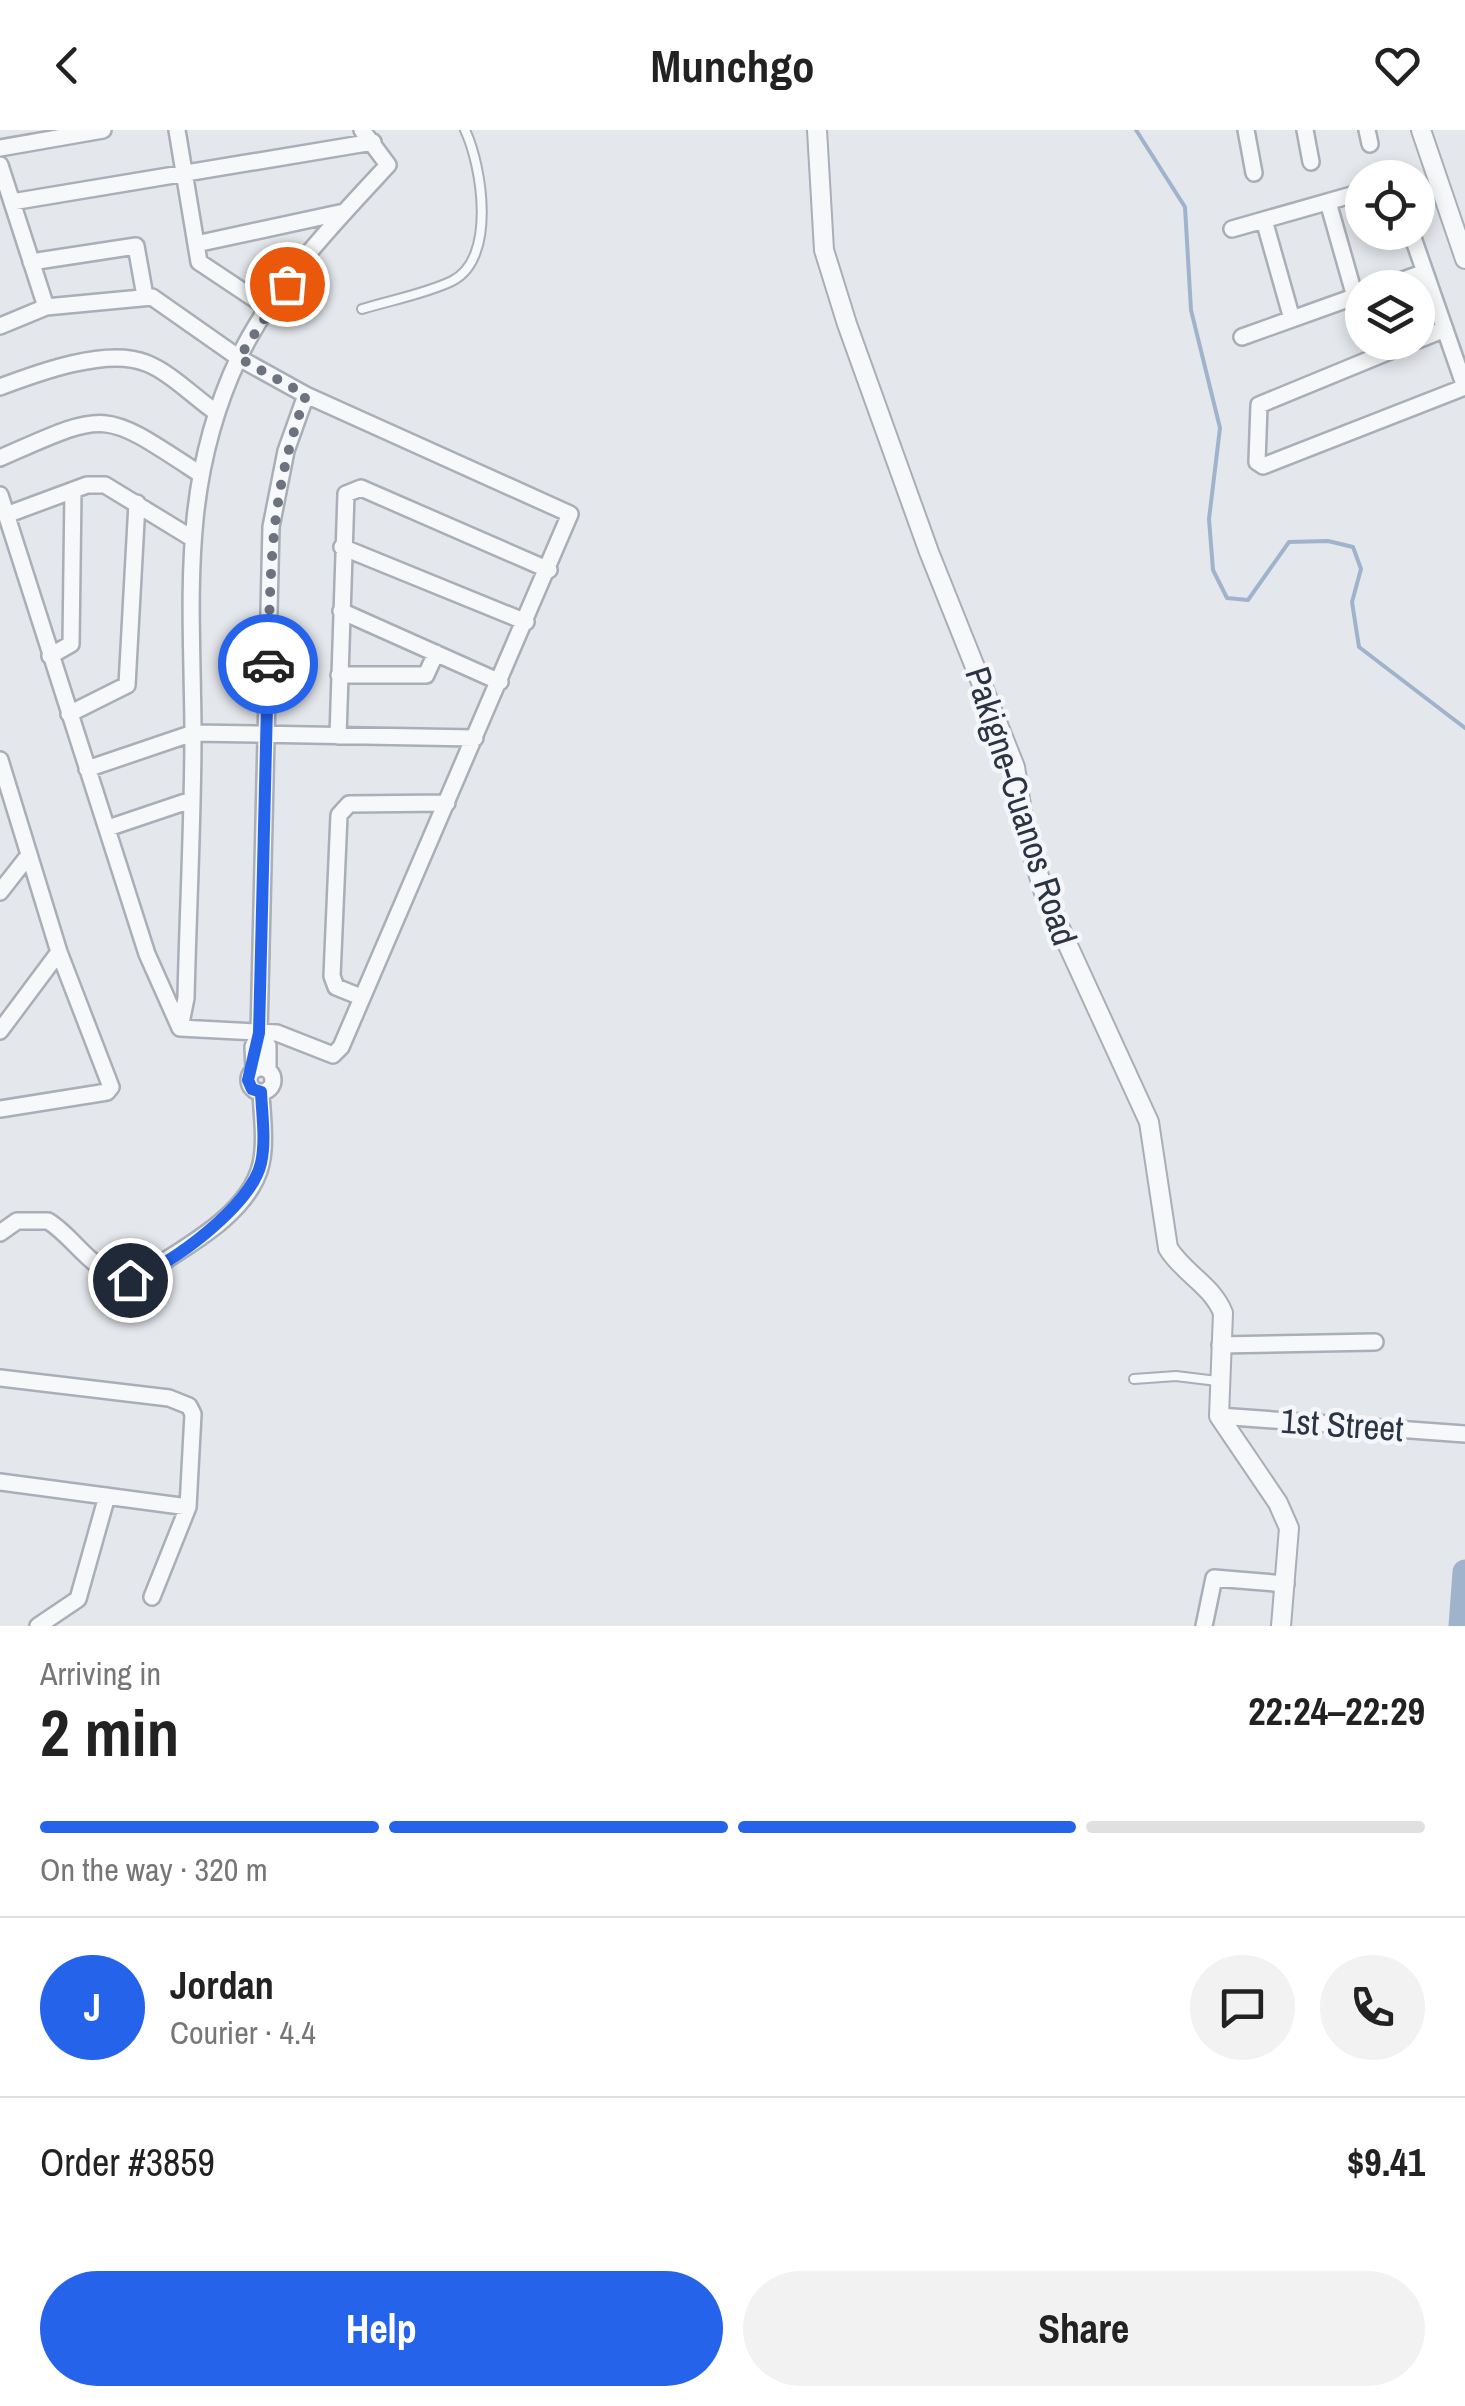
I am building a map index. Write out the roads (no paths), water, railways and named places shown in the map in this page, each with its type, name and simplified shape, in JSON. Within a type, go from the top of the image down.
[{"type":"street","points":[[0,148],[103,130]]},
{"type":"street","points":[[177,130],[200,262],[268,308]]},
{"type":"street","name":"Pakigne-Cuanos Road","points":[[817,130],[824,250],[847,324],[929,552],[1005,737],[1044,893],[1149,1122],[1168,1248],[1176,1261],[1218,1300],[1223,1313],[1217,1380],[1219,1416]]},
{"type":"street","points":[[1246,130],[1254,173]]},
{"type":"street","points":[[1305,130],[1311,162]]},
{"type":"street","points":[[1420,130],[1465,259]]},
{"type":"street","points":[[12,202],[185,174],[368,136],[388,166],[344,212],[268,308],[239,358],[217,413],[200,474],[190,538],[193,733],[186,998],[180,1028]]},
{"type":"street","points":[[0,165],[46,308]]},
{"type":"street","points":[[1232,229],[1345,197]]},
{"type":"street","points":[[1328,202],[1350,270]]},
{"type":"street","points":[[196,244],[344,212]]},
{"type":"street","points":[[1264,220],[1292,319]]},
{"type":"street","points":[[31,262],[136,246],[146,296]]},
{"type":"street","points":[[0,326],[46,308],[146,296],[239,358],[306,395],[568,510],[569,524],[341,1048],[333,1055],[277,1033],[180,1028]]},
{"type":"street","points":[[1369,360],[1259,405],[1257,462],[1262,466],[1465,387],[1435,300]]},
{"type":"street","points":[[1242,336],[1345,301]]},
{"type":"street","points":[[1435,333],[1445,329]]},
{"type":"street","points":[[0,387],[50,369],[113,359],[146,362],[217,413]]},
{"type":"street","points":[[0,1233],[18,1222],[48,1221],[114,1276],[130,1280],[215,1225],[247,1193],[261,1163],[261,1092],[250,1084],[261,1070],[268,1046],[259,1033],[271,528],[286,452],[306,395]]},
{"type":"street","points":[[0,458],[75,425],[124,424],[200,474]]},
{"type":"street","points":[[6,515],[73,490],[105,485],[190,538]]},
{"type":"street","points":[[338,736],[346,494],[361,488],[549,570]]},
{"type":"street","points":[[50,656],[71,644],[73,490]]},
{"type":"street","points":[[0,495],[147,954],[180,1028]]},
{"type":"street","points":[[69,714],[127,685],[137,503]]},
{"type":"street","points":[[342,548],[526,622]]},
{"type":"street","points":[[341,611],[500,682]]},
{"type":"street","points":[[339,676],[426,675],[436,653]]},
{"type":"street","points":[[87,770],[193,733],[475,738]]},
{"type":"street","points":[[0,760],[59,952],[110,1089],[0,1109]]},
{"type":"street","points":[[108,828],[191,800]]},
{"type":"street","points":[[361,997],[336,987],[332,976],[340,815],[349,804],[446,803]]},
{"type":"street","points":[[0,892],[30,855]]},
{"type":"street","points":[[0,1031],[59,952]]},
{"type":"street","points":[[1220,1345],[1375,1342]]},
{"type":"street","points":[[0,1378],[182,1403],[193,1414],[188,1507],[152,1597]]},
{"type":"street","points":[[1219,1416],[1286,1516],[1290,1543],[1281,1626]]},
{"type":"street","name":"1st Street","points":[[1219,1416],[1465,1434]]},
{"type":"street","points":[[0,1482],[188,1507]]},
{"type":"street","points":[[38,1626],[78,1599],[106,1496]]},
{"type":"street","points":[[1204,1626],[1214,1578],[1286,1584]]},
{"type":"lane","points":[[362,309],[454,280],[469,266],[477,251],[482,194],[465,130]]},
{"type":"lane","points":[[1134,1379],[1176,1376],[1217,1380]]},
{"type":"waterway","points":[[1136,130],[1185,207],[1191,310],[1220,428],[1209,519],[1213,570],[1227,598],[1248,600],[1289,542],[1328,541],[1353,547],[1361,569],[1352,602],[1359,647],[1465,728]]},
{"type":"waterway","points":[[1461,1626],[1465,1572]]}]
